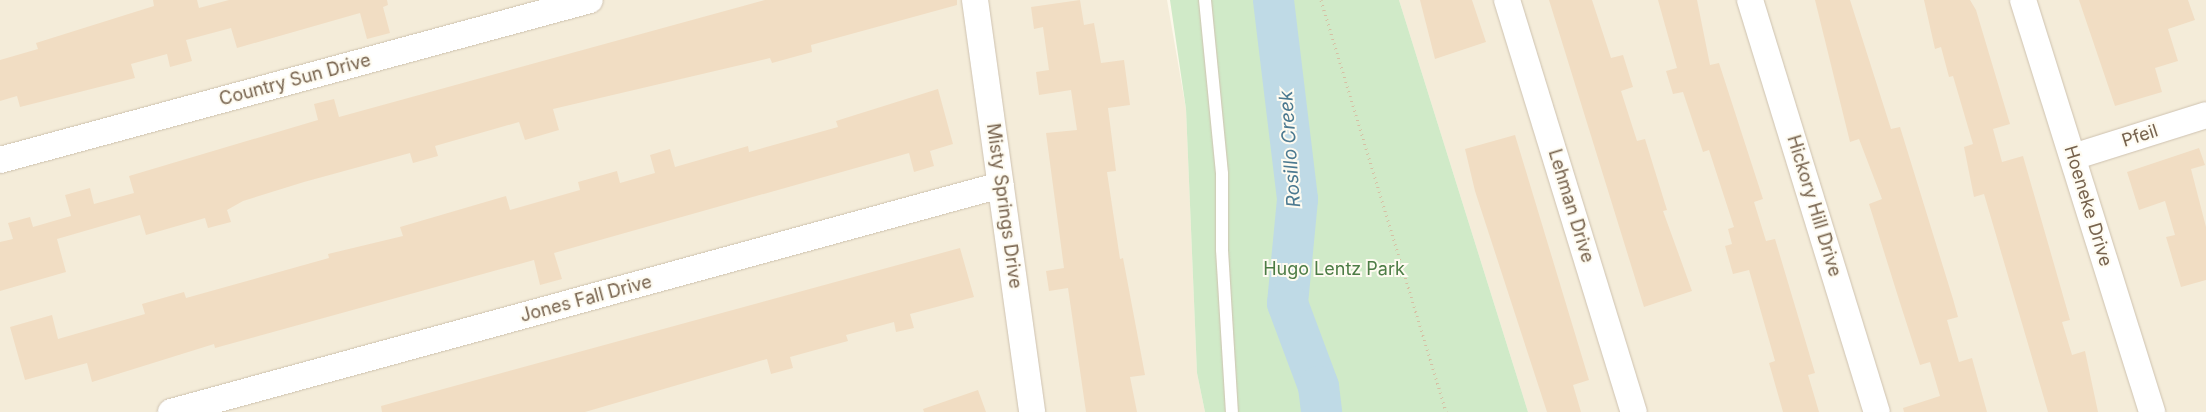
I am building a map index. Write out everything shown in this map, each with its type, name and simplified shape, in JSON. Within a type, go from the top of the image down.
[{"type":"street","name":"Country Sun Drive","points":[[0,160],[590,0]]},
{"type":"street","name":"Misty Springs Drive","points":[[974,0],[1032,412]]},
{"type":"street","name":"Lehman Drive","points":[[1507,0],[1634,412]]},
{"type":"street","name":"Hickory Hill Drive","points":[[1750,0],[1877,412]]},
{"type":"street","name":"Hoeneke Drive","points":[[2023,0],[2074,157],[2152,412]]},
{"type":"street","name":"Pfeil","points":[[2074,157],[2206,115]]},
{"type":"street","name":"Jones Fall Drive","points":[[171,412],[1001,185]]},
{"type":"lane","points":[[1205,0],[1222,174],[1222,250],[1232,412]]},
{"type":"path","points":[[1321,0],[1446,412]]},
{"type":"shaded area","points":[[0,0],[1167,0],[1186,109],[1197,373],[1205,412],[0,412]]},
{"type":"shaded area","points":[[1399,0],[2206,0],[2206,412],[1528,412]]},
{"type":"green space","name":"Hugo Lentz Park","points":[[1170,0],[1399,0],[1528,412],[1205,412],[1197,373],[1186,109]]},
{"type":"building","points":[[153,0],[197,0],[199,8],[229,0],[387,0],[388,5],[383,7],[390,33],[367,39],[360,13],[237,48],[231,28],[186,40],[192,61],[170,67],[167,54],[131,64],[135,78],[20,107],[17,96],[0,101],[0,60],[38,49],[36,43],[154,6]]},
{"type":"building","points":[[765,0],[957,0],[957,5],[811,45],[812,52],[772,63],[770,58],[553,109],[559,130],[525,140],[519,122],[435,146],[438,156],[413,163],[410,153],[304,182],[243,201],[227,210],[231,222],[208,228],[205,218],[146,235],[140,215],[57,239],[66,272],[0,291],[0,242],[13,239],[8,223],[30,217],[33,227],[71,216],[65,195],[90,188],[94,204],[134,193],[129,176],[318,120],[314,104],[334,99],[339,117]]},
{"type":"building","points":[[1080,0],[1084,25],[1094,23],[1101,63],[1124,60],[1130,105],[1108,108],[1116,171],[1107,172],[1120,259],[1123,258],[1145,375],[1130,377],[1137,412],[1086,412],[1068,288],[1049,291],[1046,271],[1064,268],[1046,133],[1077,130],[1071,90],[1039,95],[1036,72],[1049,70],[1043,27],[1034,29],[1031,7]]},
{"type":"building","points":[[1420,0],[1472,0],[1486,42],[1435,59]]},
{"type":"building","points":[[1549,0],[1592,0],[1611,58],[1623,55],[1633,87],[1621,91],[1637,141],[1645,139],[1667,210],[1663,211],[1692,291],[1644,307]]},
{"type":"building","points":[[1658,0],[1697,0],[1710,65],[1719,63],[1763,199],[1754,202],[1766,241],[1775,239],[1815,373],[1808,375],[1819,412],[1783,412],[1769,363],[1775,361],[1749,270],[1733,274],[1725,246],[1732,244],[1728,229],[1734,227],[1709,150],[1703,152],[1683,92],[1673,94],[1666,71],[1677,68]]},
{"type":"building","points":[[1815,0],[1850,0],[1891,129],[1900,127],[1953,299],[1958,317],[1947,320],[1959,362],[1972,358],[1987,412],[1904,412],[1903,408],[1940,396],[1930,362],[1920,365],[1901,306],[1869,204],[1882,199],[1859,139],[1850,142]]},
{"type":"building","points":[[1924,0],[1970,0],[1976,10],[2010,124],[1993,129],[2002,162],[2023,156],[2070,320],[2062,322],[2072,355],[2085,351],[2098,412],[2048,412],[1984,194],[1974,197],[1964,147],[1973,144],[1953,76],[1949,77],[1941,47],[1935,49]]},
{"type":"building","points":[[2079,0],[2188,0],[2195,20],[2168,29],[2178,61],[2155,68],[2162,92],[2115,106]]},
{"type":"building","points":[[938,89],[953,144],[930,151],[934,166],[914,172],[909,153],[554,253],[562,279],[540,285],[534,260],[215,348],[214,344],[92,382],[87,363],[25,380],[10,327],[52,315],[58,339],[145,314],[142,304],[184,292],[186,298],[329,258],[328,254],[403,236],[400,227],[506,196],[510,210],[580,190],[578,182],[617,171],[620,183],[655,173],[650,155],[670,149],[675,167],[748,146],[749,152],[838,127],[836,121]]},
{"type":"building","points":[[1515,135],[1589,380],[1573,385],[1581,412],[1547,412],[1475,191],[1465,149]]},
{"type":"building","points":[[2199,148],[2205,165],[2191,169],[2206,227],[2206,280],[2181,287],[2166,237],[2175,235],[2165,201],[2139,210],[2127,172]]},
{"type":"building","points":[[960,248],[974,297],[910,314],[914,328],[896,332],[894,322],[846,335],[848,341],[790,357],[793,368],[771,374],[767,359],[585,412],[382,412],[381,406]]},
{"type":"building","points":[[978,390],[986,412],[924,412],[923,409]]},
{"type":"waterway","name":"Rosillo Creek","points":[[1273,0],[1297,199],[1287,303],[1318,386],[1321,412]]}]
